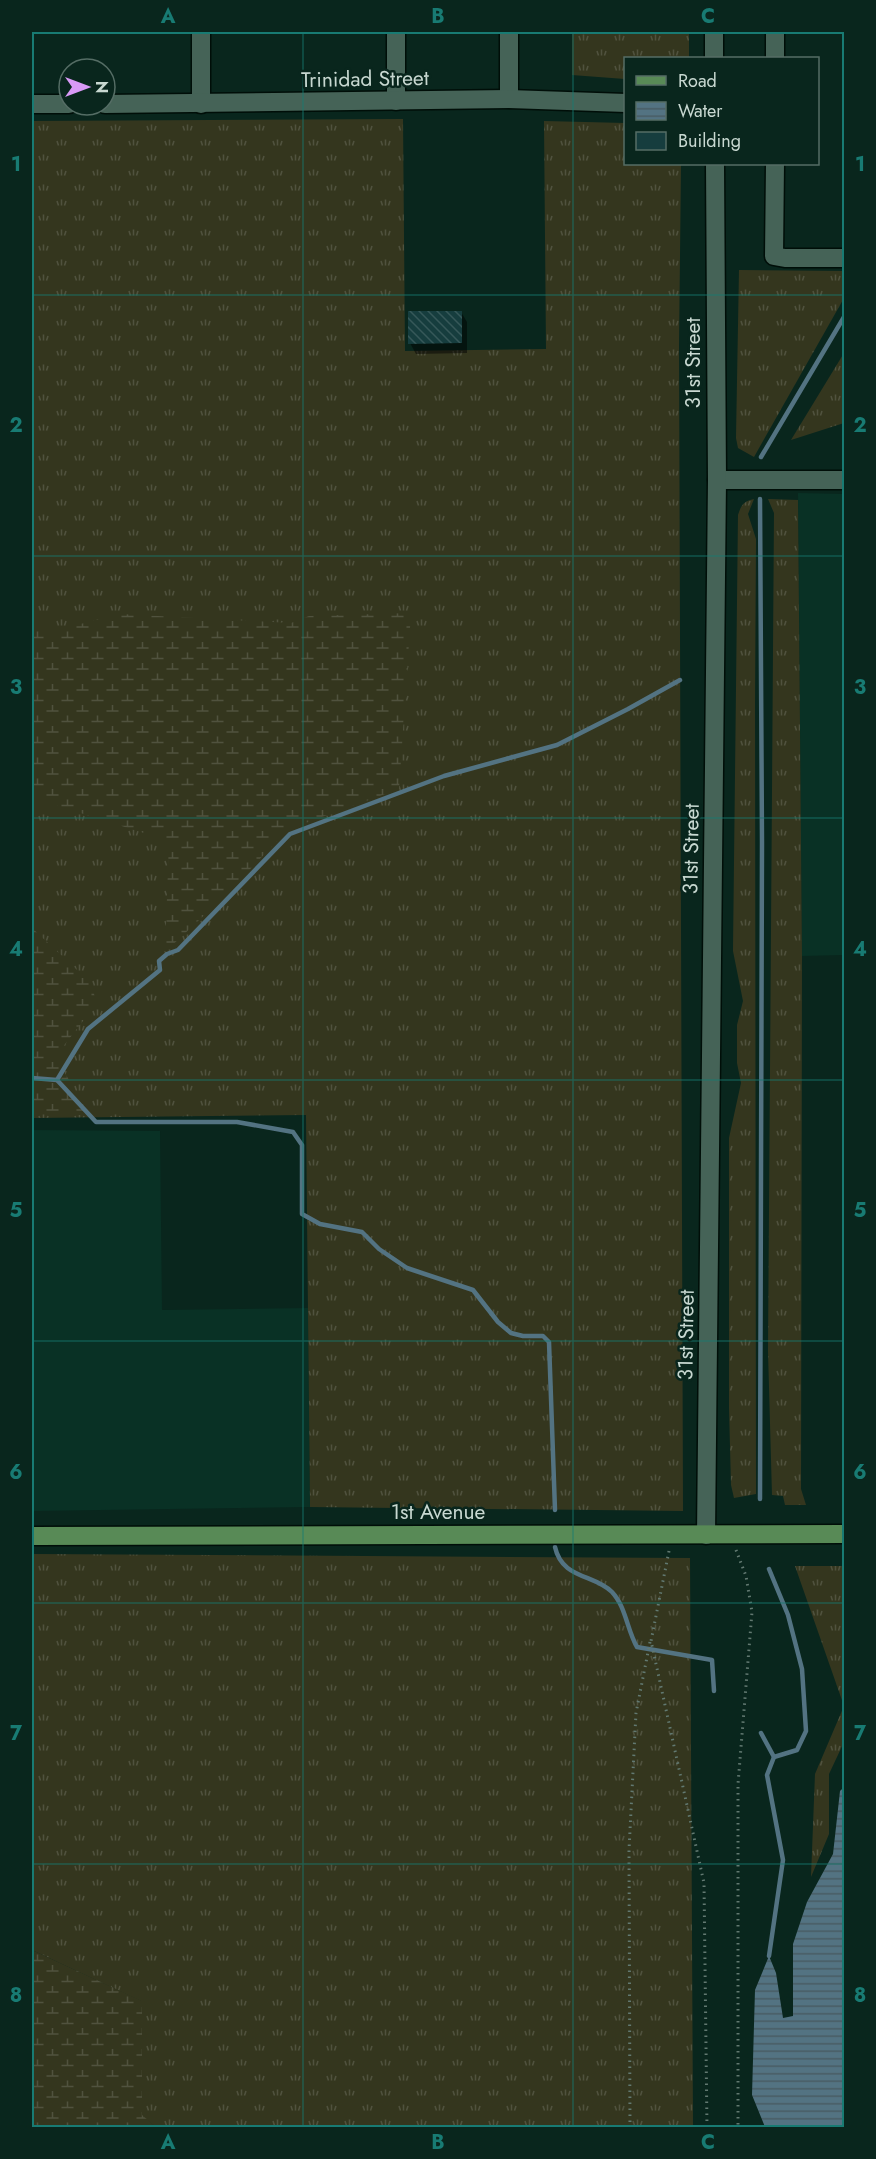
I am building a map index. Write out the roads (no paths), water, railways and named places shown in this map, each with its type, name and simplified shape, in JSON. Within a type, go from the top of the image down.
[{"type":"main road","name":"1st Avenue","points":[[32,1536],[844,1534]]},
{"type":"street","points":[[201,32],[201,104]]},
{"type":"street","points":[[396,32],[396,100]]},
{"type":"street","points":[[509,32],[509,99]]},
{"type":"street","points":[[714,32],[714,57]]},
{"type":"street","points":[[775,32],[775,57]]},
{"type":"street","name":"Trinidad Street","points":[[117,104],[509,99],[624,103]]},
{"type":"street","points":[[32,104],[57,104]]},
{"type":"street","name":"31st Street","points":[[706,1534],[717,480],[715,165]]},
{"type":"street","points":[[775,165],[774,256],[844,258]]},
{"type":"street","points":[[717,480],[844,480]]},
{"type":"water","points":[[844,1787],[844,2127],[765,2127],[752,2095],[755,1990],[769,1956],[776,1973],[783,2018],[793,2016],[793,1944],[807,1902],[833,1854],[840,1791]]},
{"type":"waterway","points":[[761,457],[844,317]]},
{"type":"waterway","points":[[760,499],[762,842],[760,1499]]},
{"type":"waterway","points":[[555,1510],[549,1342],[543,1336],[523,1336],[511,1333],[498,1322],[473,1290],[407,1268],[379,1249],[362,1232],[320,1224],[302,1214],[302,1145],[293,1132],[237,1122],[96,1122],[57,1080],[88,1029],[160,970],[159,961],[167,954],[178,950],[290,834],[444,776],[557,745],[680,680]]},
{"type":"waterway","points":[[32,1078],[57,1080]]},
{"type":"waterway","points":[[555,1547],[564,1565],[571,1571],[605,1586],[617,1598],[637,1647],[712,1660],[714,1691]]},
{"type":"waterway","points":[[769,1569],[788,1615],[802,1669],[806,1731],[797,1750],[774,1757],[767,1775],[783,1860],[769,1956]]},
{"type":"waterway","points":[[761,1733],[774,1757]]}]
